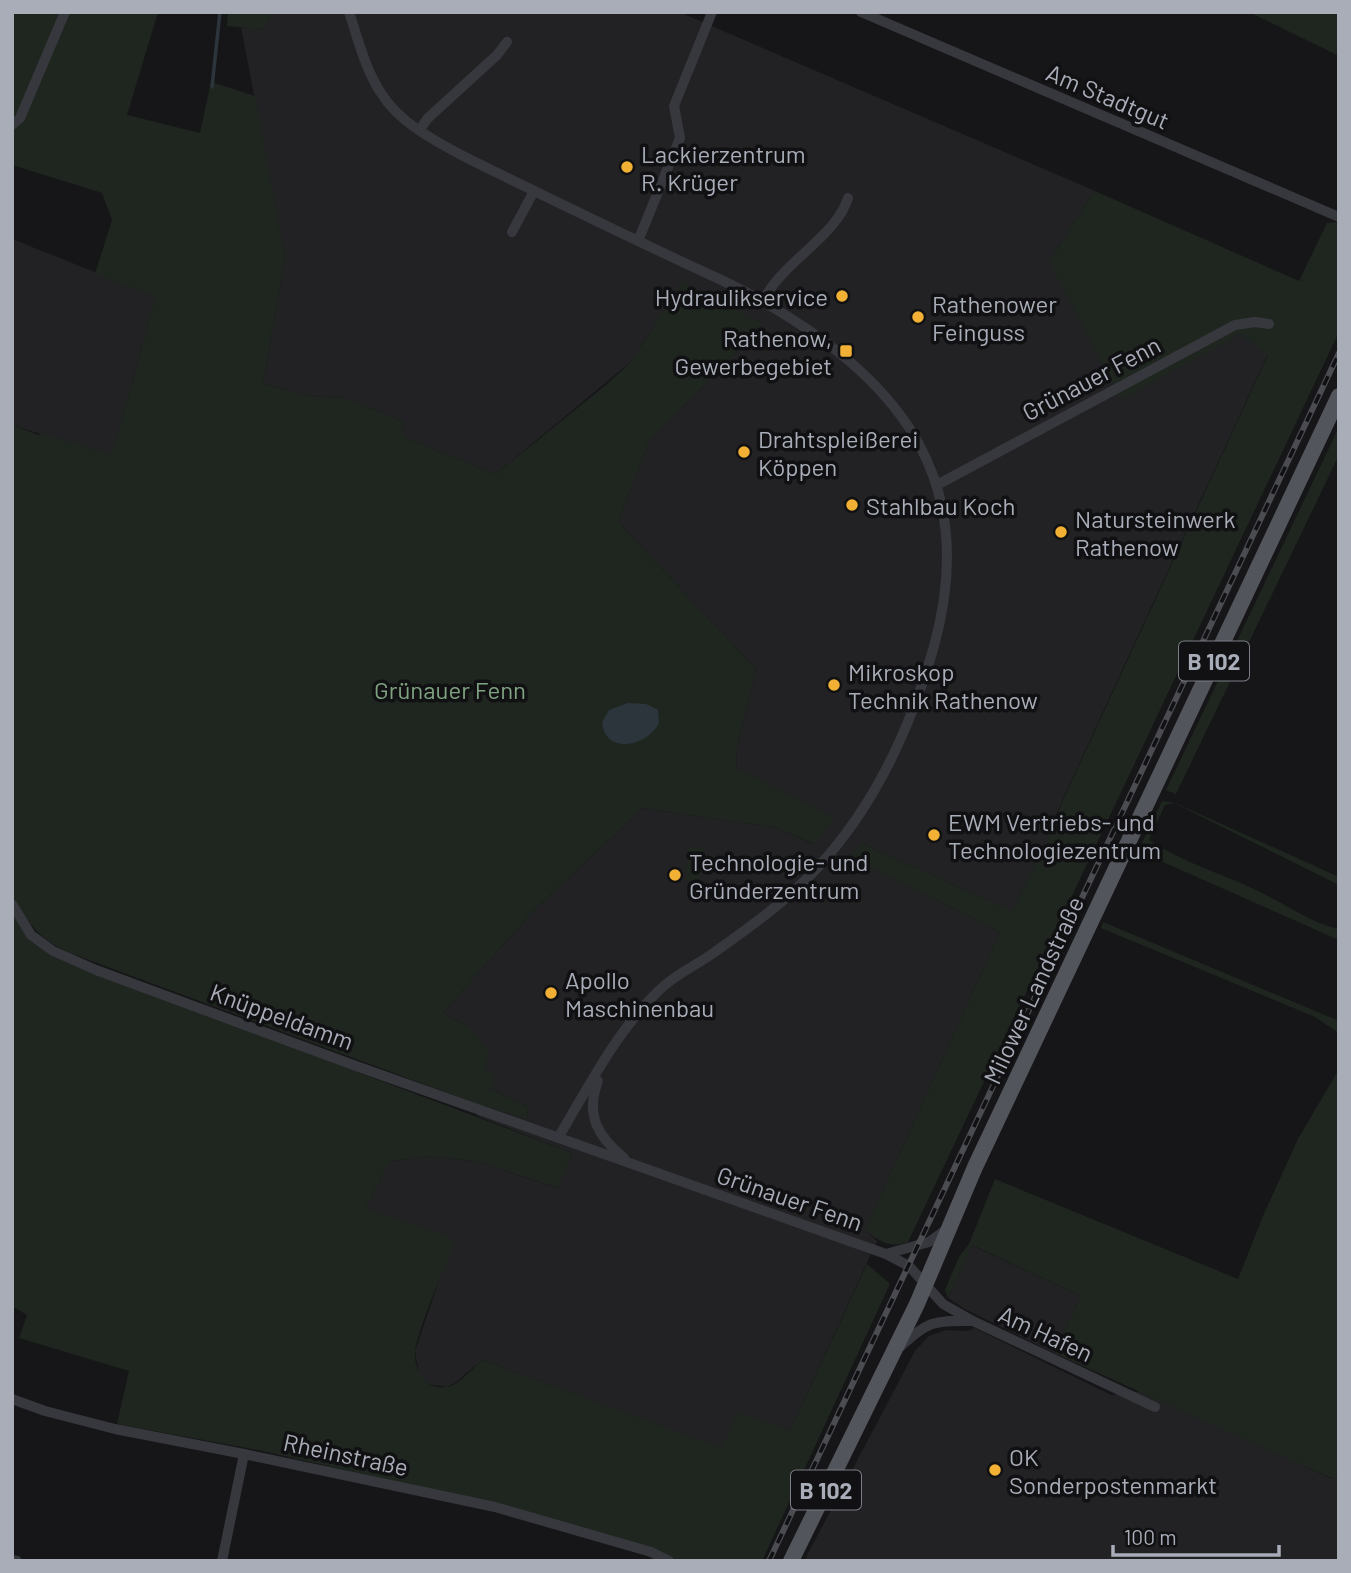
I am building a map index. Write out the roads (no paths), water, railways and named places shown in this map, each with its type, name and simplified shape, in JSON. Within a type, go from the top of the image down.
[{"type":"main road","name":"Milower Landstraße","points":[[791,1561],[926,1286],[975,1167],[1339,396]]},
{"type":"street","points":[[12,125],[20,118],[65,12]]},
{"type":"street","name":"Grünauer Fenn","points":[[349,12],[363,55],[381,94],[393,108],[420,130],[442,145],[534,191],[763,301],[839,352],[877,386],[904,419],[923,452],[937,485],[947,531],[948,571],[945,600],[923,682],[881,782],[859,818],[804,881],[753,923],[663,987],[638,1014],[558,1138],[886,1254],[909,1266],[926,1286]]},
{"type":"street","points":[[638,241],[680,138],[674,106],[712,12]]},
{"type":"street","name":"Am Stadtgut","points":[[861,12],[1339,217]]},
{"type":"street","points":[[420,130],[427,119],[507,43]]},
{"type":"street","points":[[512,232],[534,191]]},
{"type":"street","points":[[763,301],[786,269],[836,221],[845,209],[848,198]]},
{"type":"street","name":"Grünauer Fenn","points":[[937,485],[1235,325],[1255,322],[1269,324]]},
{"type":"street","name":"Knüppeldamm","points":[[12,904],[32,934],[53,951],[67,958],[558,1138]]},
{"type":"street","name":"Grünauer Fenn","points":[[605,1062],[594,1090],[593,1112],[596,1124],[606,1142],[632,1164]]},
{"type":"street","points":[[886,1254],[929,1242],[951,1226]]},
{"type":"street","name":"Am Hafen","points":[[926,1286],[943,1304],[973,1321],[1155,1407]]},
{"type":"street","name":"Milower Landstraße","points":[[892,1353],[918,1331],[938,1321],[973,1321]]},
{"type":"street","name":"Rheinstraße","points":[[12,1399],[115,1429],[495,1507],[650,1552],[669,1561]]},
{"type":"street","points":[[222,1561],[244,1454]]},
{"type":"waterway","points":[[212,87],[220,12]]},
{"type":"railway","points":[[769,1561],[1339,353]]},
{"type":"place","name":"Lackierzentrum R. Krüger","points":[[627,167]]},
{"type":"place","name":"Hydraulikservice","points":[[842,296]]},
{"type":"place","name":"Rathenower Feinguss","points":[[918,317]]},
{"type":"place","name":"Rathenow, Gewerbegebiet","points":[[846,351]]},
{"type":"place","name":"Drahtspleißerei Köppen","points":[[744,452]]},
{"type":"place","name":"Stahlbau Koch","points":[[852,505]]},
{"type":"place","name":"Natursteinwerk Rathenow","points":[[1061,532]]},
{"type":"place","name":"Mikroskop Technik Rathenow","points":[[834,685]]},
{"type":"place","name":"EWM Vertriebs- und Technologiezentrum","points":[[934,835]]},
{"type":"place","name":"Technologie- und Gründerzentrum","points":[[675,875]]},
{"type":"place","name":"Apollo Maschinenbau","points":[[551,993]]},
{"type":"place","name":"OK Sonderpostenmarkt","points":[[995,1470]]}]
